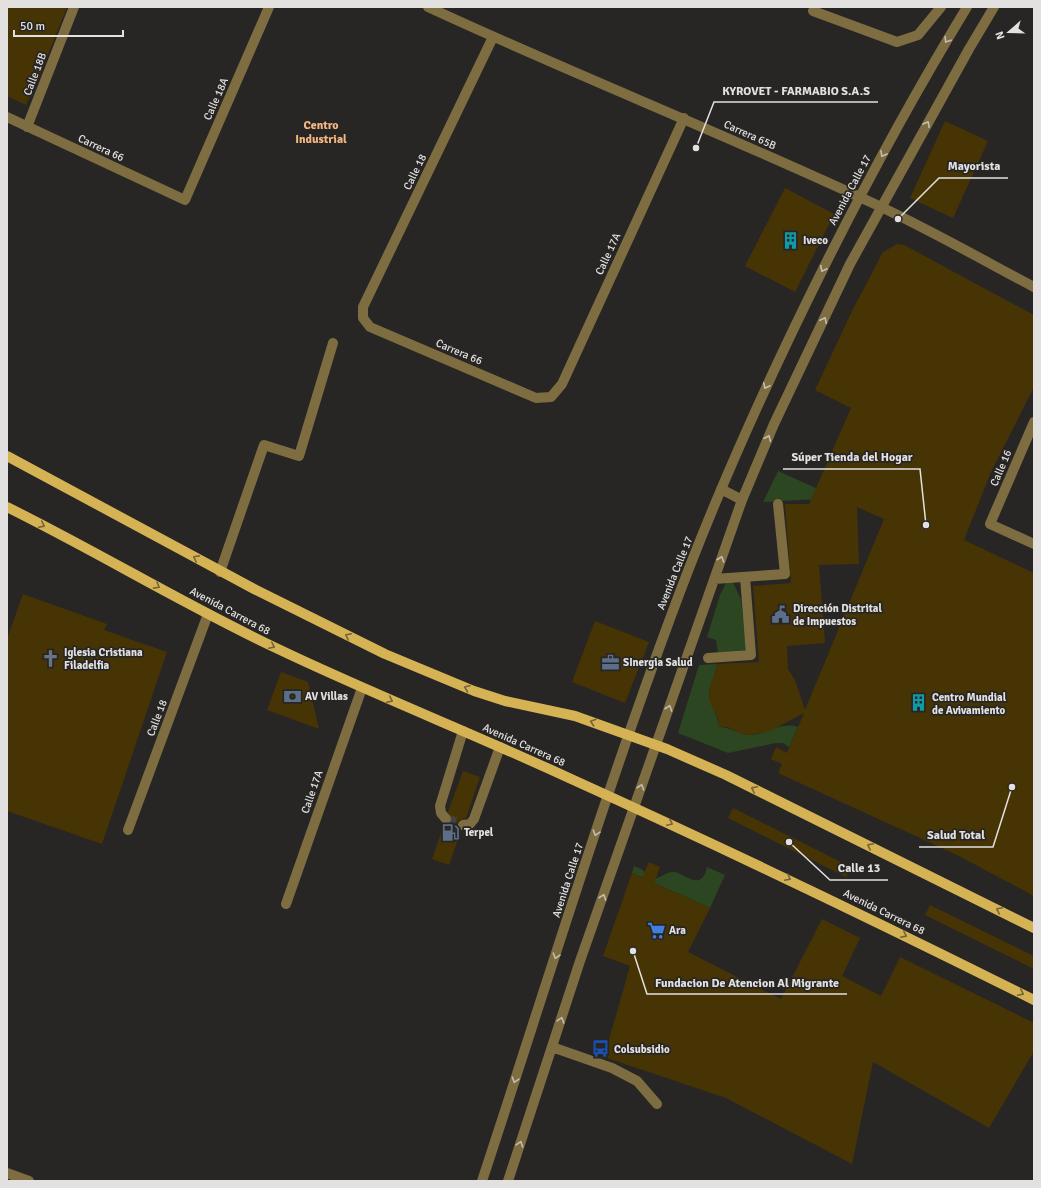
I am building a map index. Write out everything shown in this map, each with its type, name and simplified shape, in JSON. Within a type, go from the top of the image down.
[{"type":"main road","points":[[7,456],[220,572],[364,644],[443,679],[489,696],[575,716],[656,745],[726,775],[1034,928]]},
{"type":"main road","name":"Avenida Carrera 68","points":[[7,507],[73,540],[208,614],[273,647],[362,688],[500,747],[634,807],[777,873],[1034,1000]]},
{"type":"street","name":"Calle 18B","points":[[27,127],[74,7]]},
{"type":"street","name":"Calle 18A","points":[[185,200],[269,7]]},
{"type":"street","name":"Carrera 65B","points":[[428,7],[493,37],[684,118],[881,206],[1034,287]]},
{"type":"street","points":[[813,11],[897,42],[918,35],[941,7]]},
{"type":"street","name":"Avenida Calle 17","points":[[482,1181],[609,796],[671,615],[721,489],[784,348],[859,197],[938,55],[967,7]]},
{"type":"street","points":[[508,1181],[634,807],[742,500],[781,410],[850,264],[881,206],[994,7]]},
{"type":"street","name":"Calle 18","points":[[363,318],[363,307],[493,37]]},
{"type":"street","name":"Carrera 66","points":[[7,116],[27,127],[185,200]]},
{"type":"street","name":"Calle 17A","points":[[551,397],[562,384],[684,118]]},
{"type":"street","name":"Carrera 66","points":[[363,318],[370,327],[536,398],[551,397]]},
{"type":"street","points":[[220,572],[264,445],[299,456],[333,343]]},
{"type":"street","name":"Calle 16","points":[[1034,422],[990,524],[1034,544]]},
{"type":"street","points":[[721,489],[742,500]]},
{"type":"street","points":[[714,579],[785,574],[778,504]]},
{"type":"street","points":[[708,658],[751,655],[745,576]]},
{"type":"street","name":"Calle 18","points":[[128,830],[208,614]]},
{"type":"street","name":"Calle 17A","points":[[286,904],[362,688]]},
{"type":"street","points":[[446,819],[441,813],[440,806],[463,731]]},
{"type":"street","points":[[463,825],[470,824],[474,819],[500,747]]},
{"type":"street","points":[[552,1047],[612,1068],[637,1081],[657,1104]]},
{"type":"street","points":[[7,1174],[29,1181]]},
{"type":"green space","points":[[778,471],[838,498],[763,502]]},
{"type":"green space","points":[[733,582],[741,600],[746,650],[718,653],[716,640],[707,637],[720,595],[726,583]]},
{"type":"green space","points":[[716,664],[709,694],[719,727],[749,735],[762,733],[785,726],[798,727],[789,747],[783,743],[776,743],[728,753],[678,733],[699,665]]},
{"type":"green space","points":[[634,866],[643,870],[648,878],[652,879],[676,872],[691,879],[701,879],[707,867],[725,875],[710,908],[632,873]]},
{"type":"building","points":[[7,7],[67,7],[40,75],[26,105],[7,96]]},
{"type":"building","points":[[945,121],[988,141],[953,218],[910,198]]},
{"type":"building","name":"Iveco","points":[[785,188],[834,214],[795,292],[745,266]]},
{"type":"building","points":[[897,244],[904,245],[1034,315],[1034,387],[991,472],[964,540],[1034,573],[1034,896],[957,855],[778,773],[782,764],[771,759],[776,747],[787,753],[804,713],[770,731],[749,735],[741,734],[728,727],[719,727],[718,719],[710,703],[709,689],[716,672],[716,664],[759,662],[753,586],[791,583],[785,504],[809,504],[851,408],[815,390],[852,311],[883,252]],"holes":[[[857,507],[884,519],[805,710],[795,680],[788,669],[787,646],[825,643],[819,565],[859,564]]]},
{"type":"building","points":[[23,594],[107,624],[104,630],[167,652],[102,844],[7,811],[7,639]]},
{"type":"building","name":"SInergia Salud","points":[[595,621],[649,642],[625,703],[572,682]]},
{"type":"building","name":"AV Villas","points":[[281,672],[308,682],[319,729],[267,710]]},
{"type":"building","points":[[463,771],[480,777],[466,818],[459,820],[457,823],[458,829],[461,831],[449,865],[432,859],[444,825],[450,824],[452,821],[448,812]]},
{"type":"building","points":[[733,808],[851,867],[846,877],[728,818]]},
{"type":"building","points":[[649,862],[660,867],[654,883],[710,908],[688,952],[781,999],[822,919],[860,938],[842,976],[881,996],[900,957],[1034,1023],[1034,1051],[989,1128],[873,1062],[852,1164],[726,1098],[604,1057],[630,966],[603,956],[632,873],[642,878]]},
{"type":"building","points":[[930,905],[1034,956],[1034,969],[925,915]]},
{"type":"tunnel","points":[[446,819],[463,825]]},
{"type":"place","name":"KYROVET - FARMABIO S.A.S","points":[[696,148]]},
{"type":"place","name":"Mayorista","points":[[898,219]]},
{"type":"place","name":"Iveco","points":[[790,240]]},
{"type":"place","name":"Súper Tienda del Hogar","points":[[926,525]]},
{"type":"place","name":"Dirección Distrital de Impuestos","points":[[780,614]]},
{"type":"place","name":"Iglesia Cristiana Filadelfia","points":[[51,658]]},
{"type":"place","name":"SInergia Salud","points":[[610,662]]},
{"type":"place","name":"AV Villas","points":[[292,696]]},
{"type":"place","name":"Centro Mundial de Avivamiento","points":[[919,703]]},
{"type":"place","name":"Salud Total","points":[[1012,787]]},
{"type":"place","name":"Terpel","points":[[451,832]]},
{"type":"place","name":"Calle 13","points":[[789,842]]},
{"type":"place","name":"Ara","points":[[656,930]]},
{"type":"place","name":"Fundacion De Atencion Al Migrante","points":[[633,951]]},
{"type":"place","name":"Colsubsidio","points":[[601,1049]]},
{"type":"district","name":"Centro Industrial","points":[[321,132]]}]
